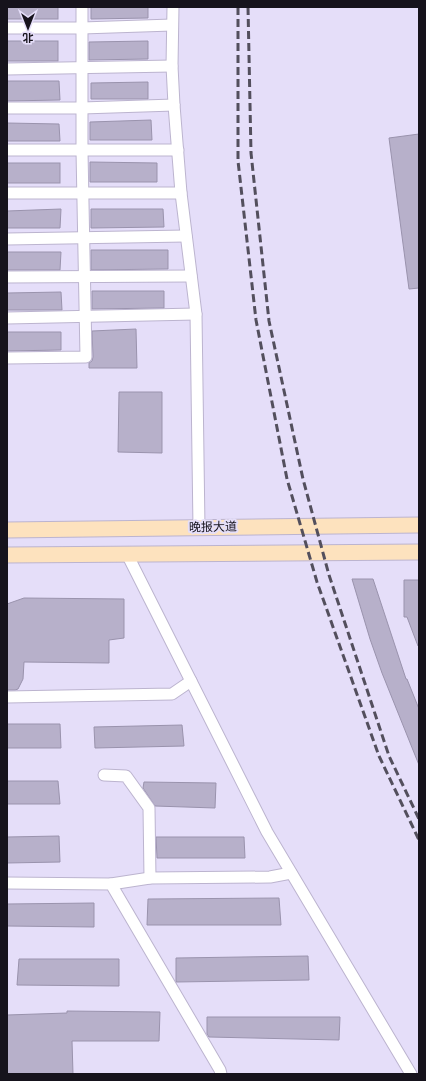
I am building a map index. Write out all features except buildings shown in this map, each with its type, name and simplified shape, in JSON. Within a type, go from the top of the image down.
[{"type":"main road","name":"晚报大道","points":[[7,530],[419,524]]},
{"type":"main road","points":[[7,555],[419,552]]},
{"type":"street","points":[[7,358],[86,358],[82,193],[82,7]]},
{"type":"street","points":[[173,7],[172,66],[174,105],[181,193],[196,314],[199,528]]},
{"type":"street","points":[[7,28],[82,28],[172,25]]},
{"type":"street","points":[[7,68],[172,66]]},
{"type":"street","points":[[7,108],[82,108],[174,105]]},
{"type":"street","points":[[7,150],[178,150]]},
{"type":"street","points":[[7,193],[181,193]]},
{"type":"street","points":[[7,239],[186,236]]},
{"type":"street","points":[[7,277],[191,276]]},
{"type":"street","points":[[7,318],[196,314]]},
{"type":"street","points":[[127,554],[267,832],[411,1074]]},
{"type":"street","points":[[7,697],[172,694],[191,682]]},
{"type":"street","points":[[104,775],[126,776],[149,808],[150,878]]},
{"type":"street","points":[[7,883],[111,884],[150,878],[270,877],[291,873]]},
{"type":"street","points":[[111,884],[221,1074]]},
{"type":"railway","points":[[238,7],[238,161],[256,320],[287,479],[317,582],[379,756],[419,840]]},
{"type":"railway","points":[[248,7],[251,153],[269,321],[303,479],[329,575],[389,756],[419,819]]}]
